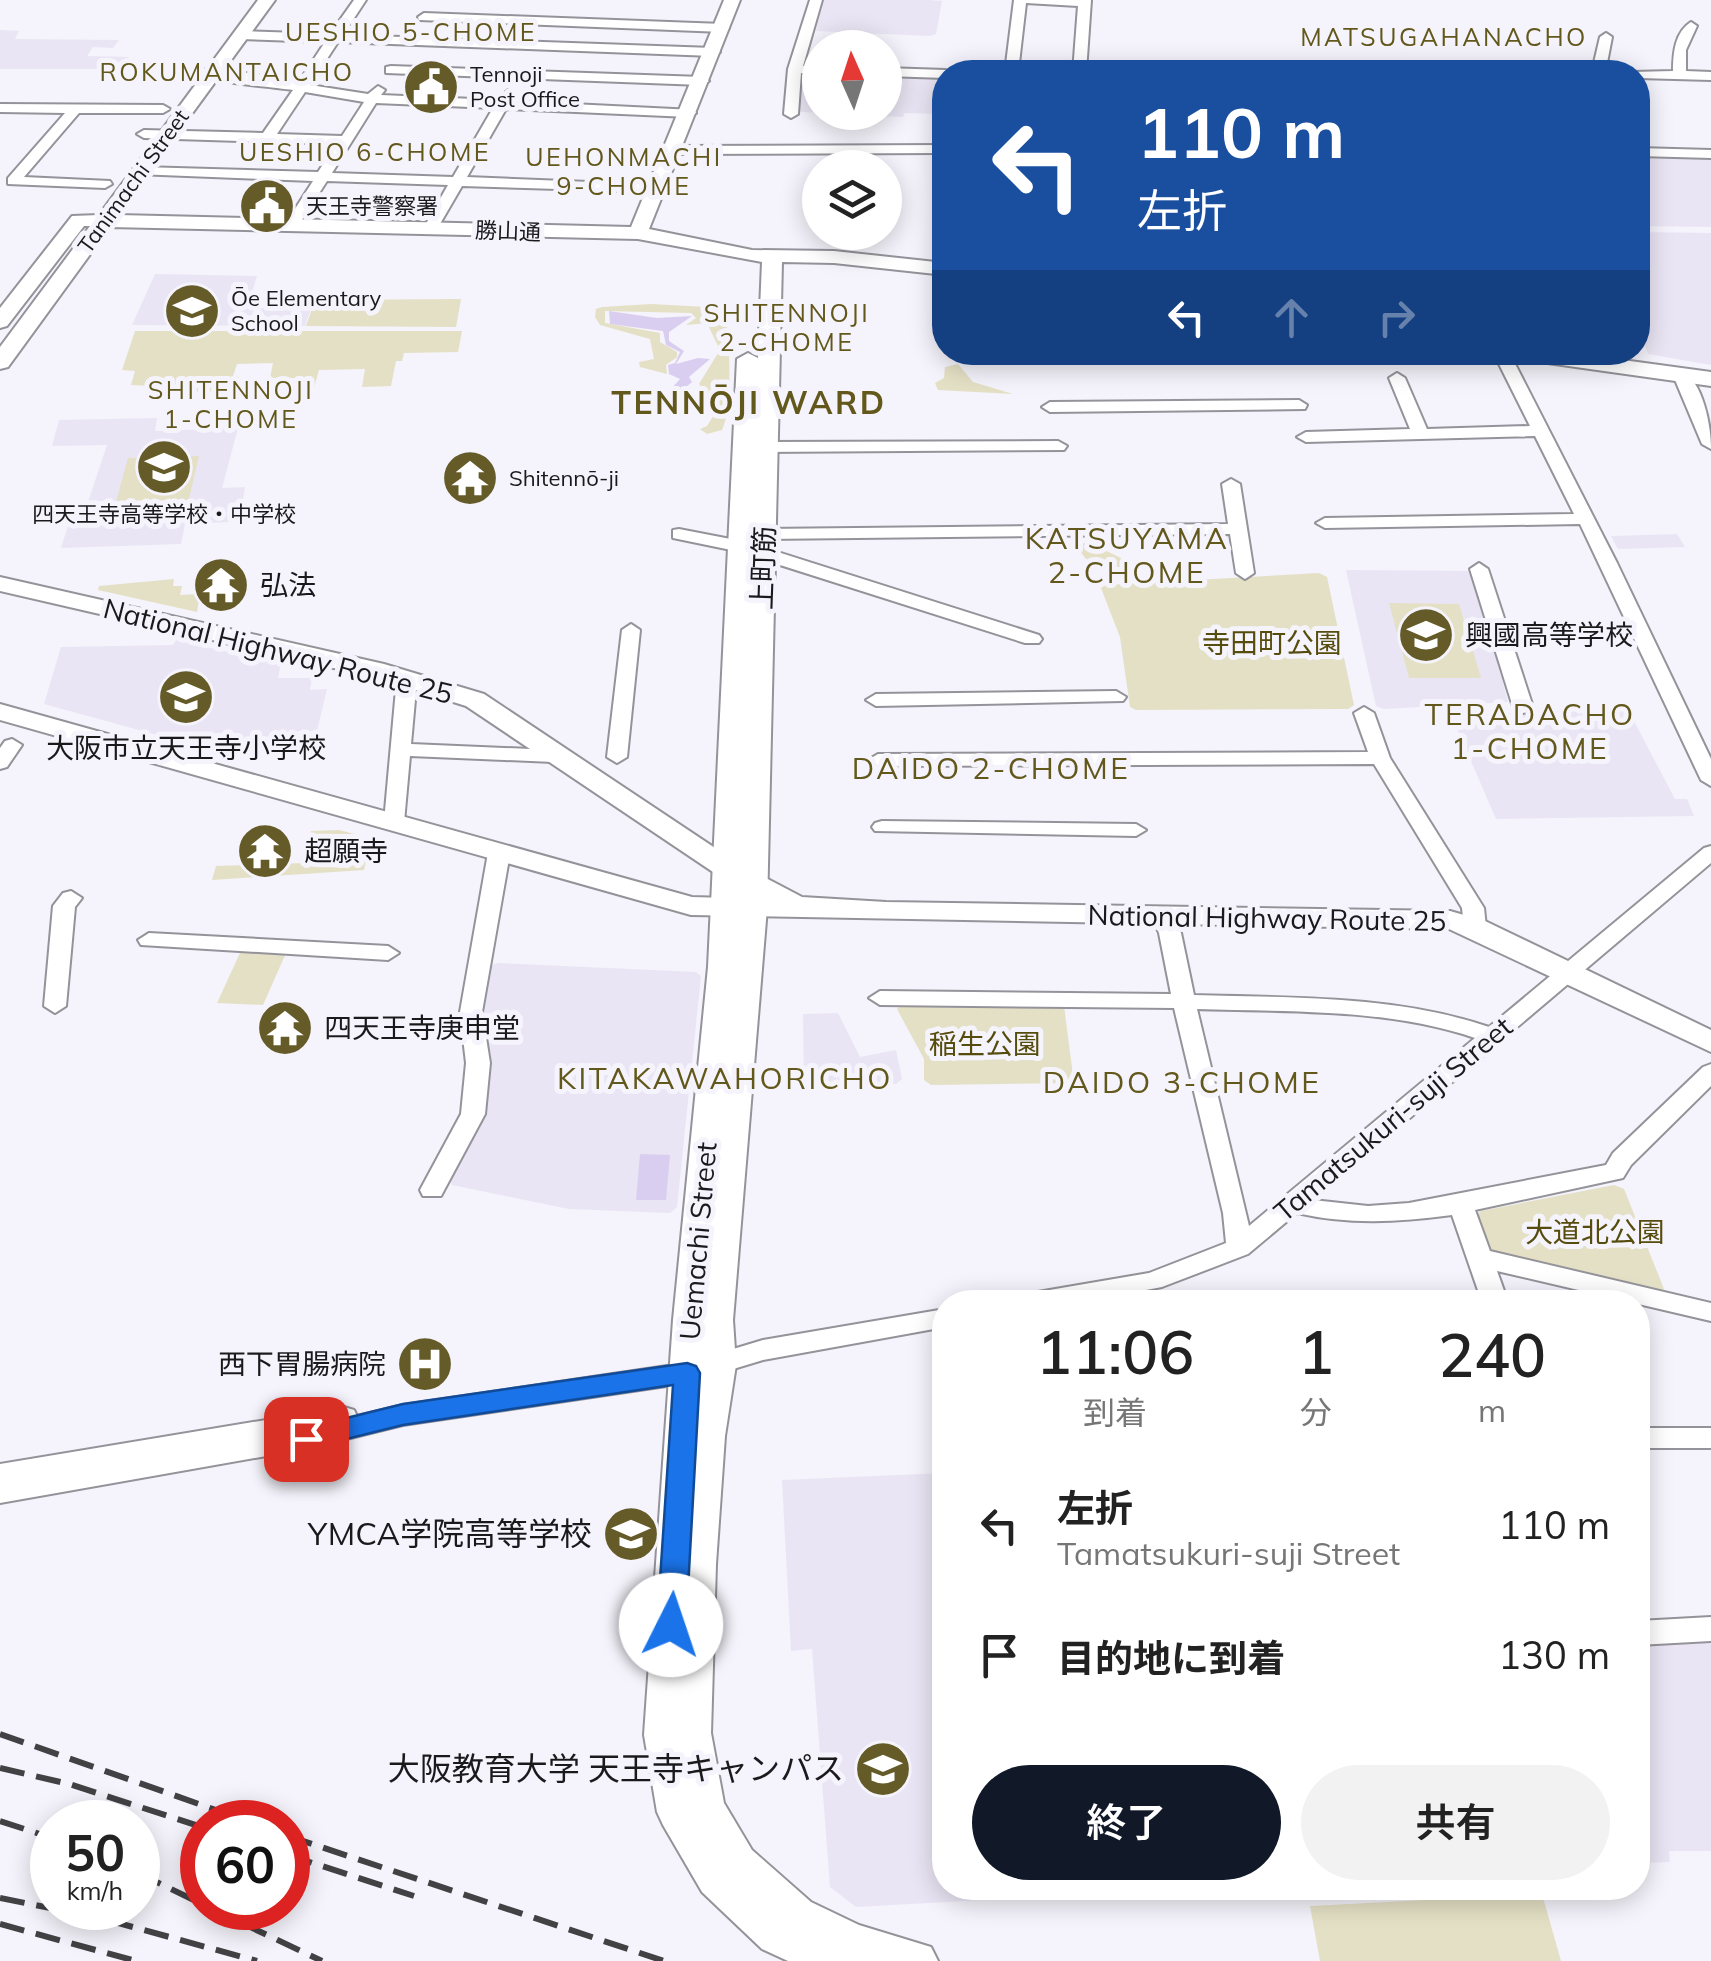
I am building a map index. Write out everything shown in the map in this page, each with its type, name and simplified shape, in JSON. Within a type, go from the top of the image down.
[{"type":"main road","name":"Tanimachi Street","points":[[0,322],[244,0]]},
{"type":"main road","name":"Tanimachi Street","points":[[0,362],[267,0]]},
{"type":"main road","points":[[638,234],[732,0]]},
{"type":"main road","name":"勝山通","points":[[78,220],[638,234],[642,241],[660,247],[932,272]]},
{"type":"main road","name":"上町筋","points":[[732,877],[755,544],[762,259]]},
{"type":"main road","points":[[1650,362],[1711,371]]},
{"type":"main road","points":[[1612,365],[1711,379]]},
{"type":"main road","name":"上町筋","points":[[732,877],[755,544]]},
{"type":"main road","name":"National Highway Route 25","points":[[0,584],[407,678],[475,700],[732,877],[796,905],[886,911],[1426,918],[1476,927],[1711,1042]]},
{"type":"main road","name":"National Highway Route 25","points":[[0,712],[691,906],[732,877]]},
{"type":"main road","name":"Uemachi Street","points":[[681,1663],[703,1369],[716,1320],[732,877]]},
{"type":"main road","points":[[681,1663],[664,1734],[678,1812],[717,1879],[778,1935],[833,1961]]},
{"type":"main road","points":[[681,1663],[704,1806],[738,1863],[796,1915],[850,1942],[916,1961]]},
{"type":"street","points":[[268,137],[360,0]]},
{"type":"street","points":[[291,226],[435,0]]},
{"type":"street","points":[[430,229],[560,0]]},
{"type":"street","points":[[791,114],[795,69],[816,0]]},
{"type":"street","points":[[1012,60],[1020,0]]},
{"type":"street","points":[[1029,0],[1085,1],[1081,60]]},
{"type":"street","points":[[424,17],[723,28]]},
{"type":"street","points":[[1680,76],[1679,50],[1691,26]]},
{"type":"street","points":[[241,35],[714,52]]},
{"type":"street","points":[[1601,60],[1606,37]]},
{"type":"street","points":[[795,69],[802,70]]},
{"type":"street","points":[[391,70],[702,81]]},
{"type":"street","points":[[902,73],[932,74]]},
{"type":"street","points":[[189,74],[372,99],[688,113]]},
{"type":"street","points":[[1650,75],[1711,76]]},
{"type":"street","points":[[0,108],[163,109]]},
{"type":"street","points":[[76,108],[13,180],[117,169]]},
{"type":"street","points":[[144,134],[346,140]]},
{"type":"street","points":[[674,150],[932,148]]},
{"type":"street","points":[[1650,152],[1711,154]]},
{"type":"street","points":[[141,171],[658,188]]},
{"type":"street","points":[[1507,365],[1711,780]]},
{"type":"street","points":[[1681,374],[1711,444]]},
{"type":"street","points":[[1397,378],[1421,434]]},
{"type":"street","points":[[1050,408],[1298,405]]},
{"type":"street","points":[[1306,437],[1538,430]]},
{"type":"street","points":[[755,447],[1058,446]]},
{"type":"street","points":[[1231,484],[1245,573]]},
{"type":"street","points":[[1325,524],[1586,519]]},
{"type":"street","points":[[679,534],[755,544],[1240,529]]},
{"type":"street","points":[[755,544],[1032,639]]},
{"type":"street","points":[[1479,569],[1523,707]]},
{"type":"street","points":[[617,758],[630,630]]},
{"type":"street","points":[[394,822],[407,678]]},
{"type":"street","points":[[876,700],[1116,697]]},
{"type":"street","points":[[1364,713],[1380,758],[1474,908],[1476,927]]},
{"type":"street","points":[[400,750],[553,756]]},
{"type":"street","points":[[878,760],[1380,758]]},
{"type":"street","points":[[882,827],[1136,830]]},
{"type":"street","points":[[432,1190],[473,1114],[478,1063],[471,1012],[499,852]]},
{"type":"street","name":"Tamatsukuri-suji Street","points":[[1105,1290],[1153,1282],[1239,1248],[1711,852]]},
{"type":"street","points":[[55,1006],[64,906],[71,898]]},
{"type":"street","points":[[1162,915],[1170,934],[1235,1213],[1239,1248]]},
{"type":"street","points":[[149,940],[388,952]]},
{"type":"street","points":[[880,998],[1184,1000],[1404,1011],[1465,1025],[1493,1036]]},
{"type":"street","points":[[1294,1204],[1323,1214],[1349,1217],[1393,1215],[1614,1172],[1622,1159],[1711,1072]]},
{"type":"street","points":[[1460,1202],[1491,1290]]},
{"type":"street","points":[[1481,1258],[1617,1290]]},
{"type":"street","points":[[1650,1298],[1711,1312]]},
{"type":"street","points":[[0,1475],[325,1418],[403,1414],[703,1369],[762,1350],[932,1320]]},
{"type":"street","points":[[0,1492],[306,1439],[403,1414]]},
{"type":"street","points":[[1650,1438],[1711,1438]]},
{"type":"street","points":[[1650,1632],[1711,1629]]},
{"type":"shaded area","points":[[823,0],[942,1],[936,34],[930,36],[902,35],[902,30],[816,30]]},
{"type":"shaded area","points":[[0,30],[19,31],[15,39],[119,40],[113,48],[93,47],[87,56],[129,57],[122,69],[0,69]]},
{"type":"shaded area","points":[[802,74],[802,112],[798,110]]},
{"type":"shaded area","points":[[902,75],[932,76],[932,114],[904,113],[903,117]]},
{"type":"shaded area","points":[[1650,156],[1711,158],[1711,227],[1650,226]]},
{"type":"shaded area","points":[[1650,232],[1711,233],[1711,365],[1650,354]]},
{"type":"shaded area","name":"Ōe Elementary School","points":[[155,274],[257,276],[250,298],[314,299],[305,326],[132,325]]},
{"type":"shaded area","points":[[609,311],[657,318],[692,316],[669,332],[669,341],[684,351],[676,364],[710,359],[689,377],[692,382],[686,387],[691,390],[671,389],[680,379],[669,374],[668,365],[675,363],[680,352],[666,345],[663,331],[610,324]]},
{"type":"shaded area","name":"四天王寺高等学校・中学校","points":[[157,418],[155,431],[238,428],[222,488],[245,487],[243,501],[235,502],[230,522],[185,524],[181,544],[61,548],[72,513],[85,511],[107,445],[52,446],[59,420]]},
{"type":"shaded area","points":[[1677,534],[1685,547],[1618,549],[1611,536]]},
{"type":"shaded area","name":"興國高等学校","points":[[1346,570],[1473,571],[1508,702],[1384,709],[1376,706]]},
{"type":"shaded area","name":"大阪市立天王寺小学校","points":[[176,640],[281,664],[278,678],[312,678],[310,690],[327,689],[317,731],[297,731],[295,743],[179,741],[44,704],[61,647],[173,645]]},
{"type":"shaded area","points":[[1627,708],[1675,799],[1687,799],[1694,816],[1496,819],[1451,715]]},
{"type":"shaded area","points":[[498,963],[696,972],[701,976],[677,1207],[670,1213],[569,1209],[452,1185],[448,1175],[483,1116],[480,1012],[489,966]]},
{"type":"shaded area","points":[[838,1013],[860,1057],[896,1050],[902,1079],[896,1084],[804,1086],[803,1014]]},
{"type":"shaded area","points":[[640,1154],[670,1155],[666,1200],[636,1200]]},
{"type":"shaded area","name":"大阪教育大学 天王寺キャンパス","points":[[932,1474],[932,1900],[982,1900],[856,1907],[830,1887],[812,1649],[791,1651],[782,1480]]},
{"type":"shaded area","points":[[1711,1638],[1711,1851],[1669,1851],[1670,1862],[1650,1863],[1650,1641]]},
{"type":"green space","points":[[461,299],[456,327],[306,326],[315,300]]},
{"type":"green space","points":[[651,304],[725,308],[729,388],[722,430],[707,434],[700,429],[707,426],[717,410],[714,400],[699,384],[720,350],[707,323],[686,325],[696,318],[691,313],[605,311],[605,323],[660,333],[660,342],[677,352],[677,357],[666,365],[667,374],[640,367],[639,362],[654,359],[650,339],[600,325],[595,317],[596,309],[602,307]]},
{"type":"green space","points":[[135,331],[462,331],[458,352],[404,353],[402,361],[396,361],[391,386],[362,387],[365,369],[319,370],[313,391],[297,391],[300,378],[270,378],[273,363],[237,364],[233,376],[239,377],[235,391],[177,392],[177,387],[131,385],[135,371],[122,370]]},
{"type":"green space","points":[[959,365],[973,382],[1013,394],[938,390],[935,383],[944,378],[945,367]]},
{"type":"green space","points":[[199,456],[186,511],[113,513],[128,458]]},
{"type":"green space","points":[[1088,542],[1127,561],[1135,571],[1097,567],[1080,551],[1081,544]]},
{"type":"green space","name":"寺田町公園","points":[[1319,573],[1327,577],[1354,705],[1348,709],[1130,707],[1120,637],[1101,588],[1105,585]]},
{"type":"green space","points":[[174,579],[173,586],[182,586],[180,595],[200,594],[197,612],[98,590],[99,586]]},
{"type":"green space","points":[[1389,603],[1459,604],[1481,678],[1409,678]]},
{"type":"green space","points":[[339,830],[374,839],[364,870],[212,880],[216,866],[305,863],[311,831]]},
{"type":"green space","points":[[240,953],[286,953],[263,1005],[217,1003]]},
{"type":"green space","name":"稲生公園","points":[[902,1004],[1064,1006],[1074,1083],[931,1085],[924,1080],[924,1059],[897,1009]]},
{"type":"green space","name":"大道北公園","points":[[1614,1185],[1624,1189],[1664,1289],[1657,1294],[1493,1251],[1486,1245],[1476,1216],[1481,1211]]},
{"type":"green space","points":[[1426,1900],[1544,1900],[1561,1961],[1320,1961],[1310,1906]]},
{"type":"railway","points":[[0,1734],[188,1800]]},
{"type":"railway","points":[[0,1768],[69,1784],[180,1820]]},
{"type":"railway","points":[[0,1821],[30,1831]]},
{"type":"railway","points":[[310,1843],[664,1961]]},
{"type":"railway","points":[[310,1862],[414,1896]]},
{"type":"railway","points":[[160,1884],[180,1893]]},
{"type":"railway","points":[[0,1898],[100,1918],[257,1961]]},
{"type":"railway","points":[[0,1924],[136,1961]]},
{"type":"railway","points":[[256,1930],[322,1961]]},
{"type":"place","name":"Tennoji Post Office","points":[[431,87]]},
{"type":"place","name":"天王寺警察署","points":[[267,206]]},
{"type":"place","name":"Ōe Elementary School","points":[[192,311]]},
{"type":"place","name":"四天王寺高等学校・中学校","points":[[164,467]]},
{"type":"place","name":"Shitennō-ji","points":[[470,478]]},
{"type":"place","name":"弘法","points":[[221,585]]},
{"type":"place","name":"興國高等学校","points":[[1426,635]]},
{"type":"place","name":"大阪市立天王寺小学校","points":[[186,697]]},
{"type":"place","name":"超願寺","points":[[265,851]]},
{"type":"place","name":"四天王寺庚申堂","points":[[285,1028]]},
{"type":"place","name":"西下胃腸病院","points":[[425,1364]]},
{"type":"place","name":"YMCA学院高等学校","points":[[631,1534]]},
{"type":"place","name":"大阪教育大学 天王寺キャンパス","points":[[883,1769]]},
{"type":"district","name":"UESHIO 5-CHOME","points":[[411,32]]},
{"type":"district","name":"MATSUGAHANACHO","points":[[1444,37]]},
{"type":"district","name":"ROKUMANTAICHO","points":[[227,72]]},
{"type":"district","name":"UESHIO 6-CHOME","points":[[365,152]]},
{"type":"district","name":"UEHONMACHI 9-CHOME","points":[[624,172]]},
{"type":"district","name":"SHITENNOJI 2-CHOME","points":[[787,328]]},
{"type":"district","name":"TENNŌJI WARD","points":[[749,403]]},
{"type":"district","name":"SHITENNOJI 1-CHOME","points":[[231,404]]},
{"type":"district","name":"KATSUYAMA 2-CHOME","points":[[1127,556]]},
{"type":"district","name":"TERADACHO 1-CHOME","points":[[1530,732]]},
{"type":"district","name":"DAIDO 2-CHOME","points":[[991,769]]},
{"type":"district","name":"KITAKAWAHORICHO","points":[[725,1079]]},
{"type":"district","name":"DAIDO 3-CHOME","points":[[1182,1083]]},
{"type":"route","points":[[306,1439],[403,1414],[687,1373],[671,1625]]}]
